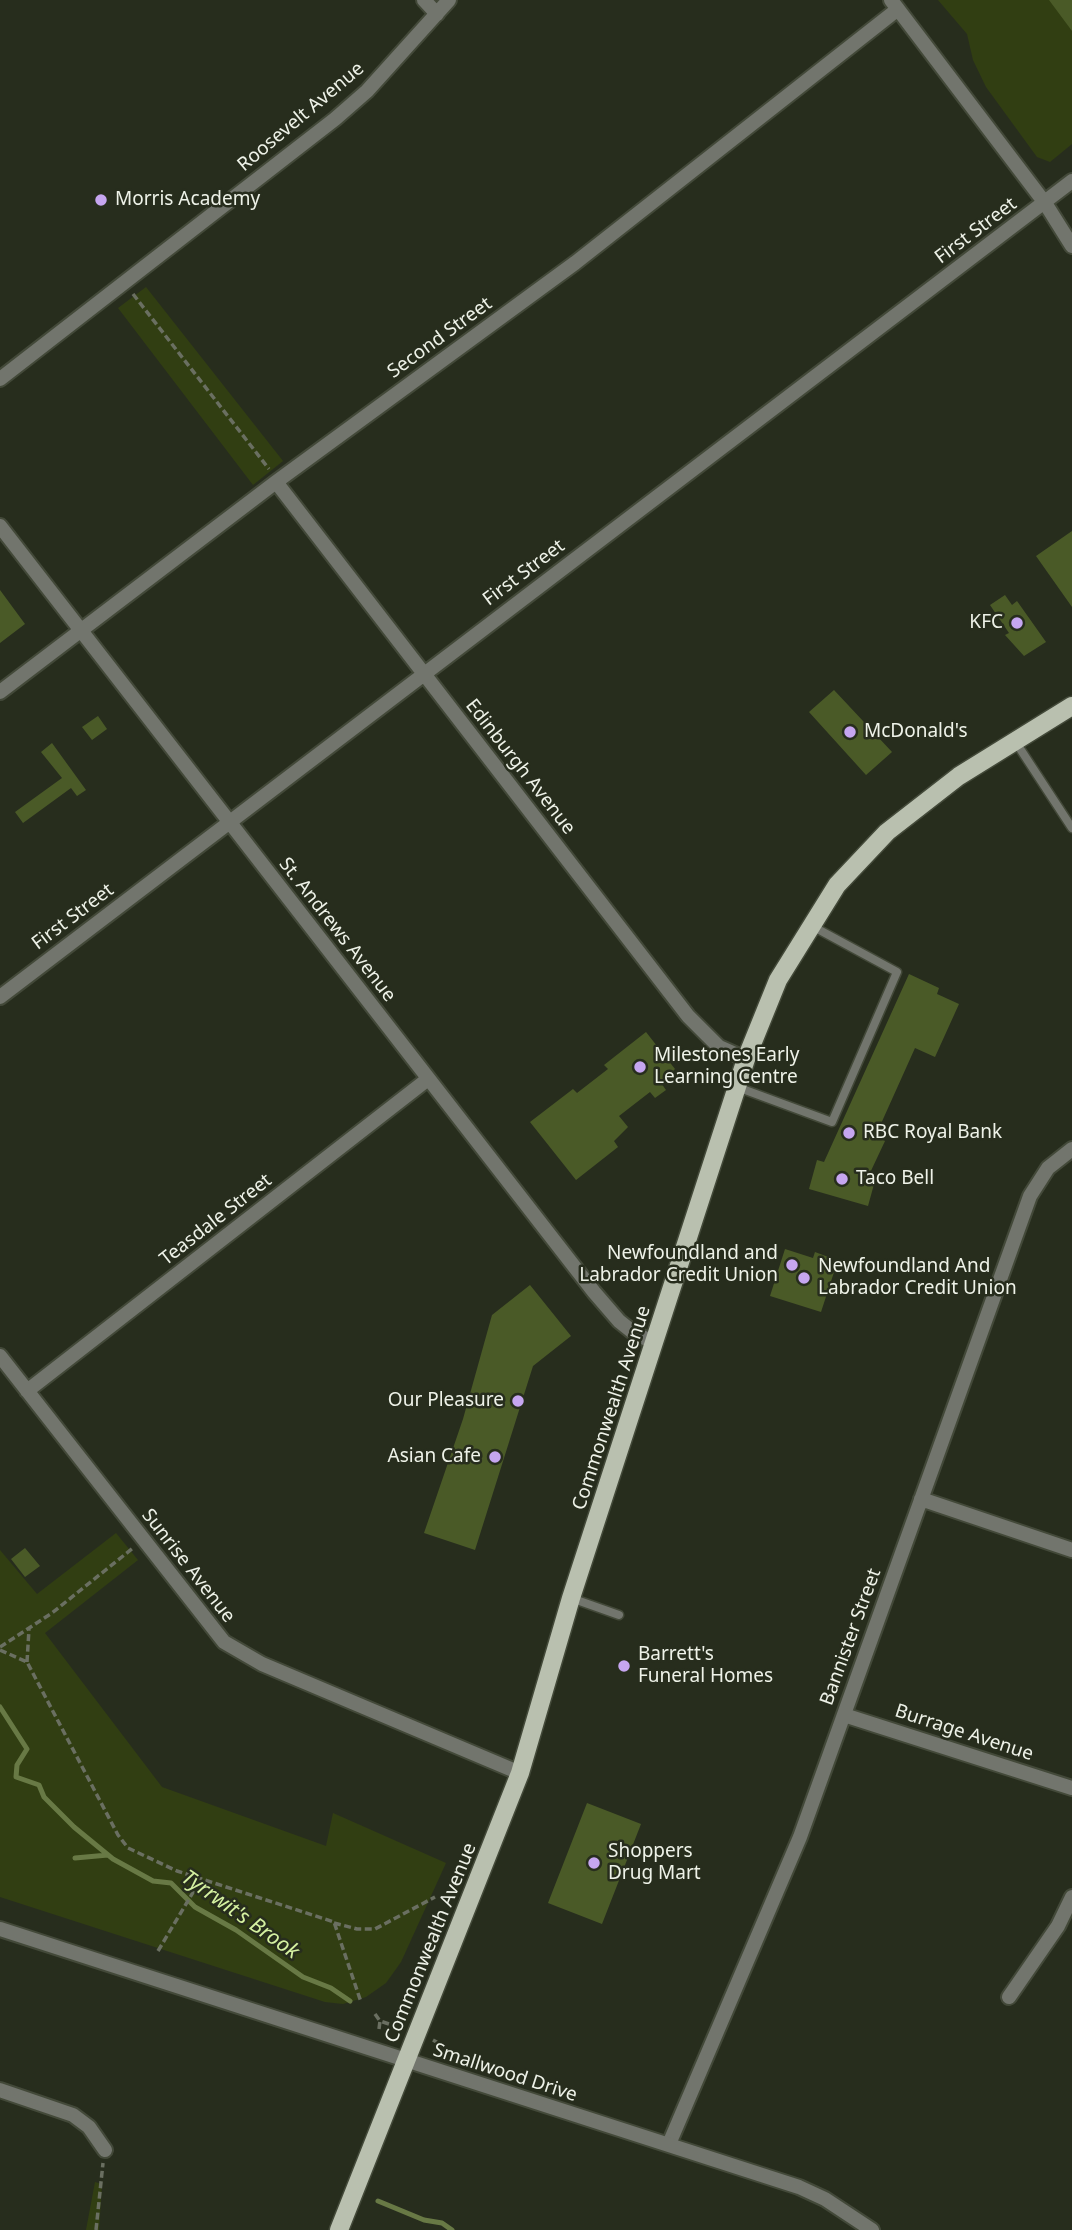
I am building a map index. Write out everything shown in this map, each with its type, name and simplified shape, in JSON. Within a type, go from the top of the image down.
[{"type":"main road","name":"Commonwealth Avenue","points":[[339,2230],[520,1773],[571,1598],[746,1059],[778,980],[810,924],[837,885],[887,832],[921,802],[1072,706]]},
{"type":"street","points":[[424,0],[437,13]]},
{"type":"street","name":"Roosevelt Avenue","points":[[0,379],[327,126],[367,91],[449,0]]},
{"type":"street","points":[[895,4],[1045,203],[1072,246]]},
{"type":"street","name":"Second Street","points":[[0,692],[276,482],[575,262],[895,4]]},
{"type":"street","name":"First Street","points":[[0,997],[1072,181]]},
{"type":"street","name":"Edinburgh Avenue","points":[[276,482],[688,1016],[719,1046],[746,1059]]},
{"type":"street","name":"St. Andrews Avenue","points":[[0,526],[606,1307],[634,1333],[655,1343]]},
{"type":"street","name":"Teasdale Street","points":[[27,1391],[428,1079]]},
{"type":"street","name":"Bannister Street","points":[[669,2144],[786,1873],[1030,1196],[1041,1176],[1072,1149]]},
{"type":"street","name":"Sunrise Avenue","points":[[0,1356],[214,1632],[235,1650],[520,1773]]},
{"type":"street","points":[[921,1499],[1072,1550]]},
{"type":"street","name":"Burrage Avenue","points":[[844,1716],[1072,1788]]},
{"type":"street","points":[[1009,1997],[1058,1926],[1072,1897]]},
{"type":"street","name":"Smallwood Drive","points":[[0,1929],[799,2187],[825,2199],[872,2230]]},
{"type":"street","points":[[0,2090],[73,2115],[89,2127],[105,2151]]},
{"type":"lane","points":[[1015,741],[1072,828]]},
{"type":"lane","points":[[737,1087],[832,1122],[897,972],[896,969],[857,953],[810,924]]},
{"type":"lane","points":[[571,1598],[619,1615]]},
{"type":"path","points":[[133,294],[209,390],[276,482]]},
{"type":"path","points":[[27,1662],[0,1648],[29,1629],[143,1541]]},
{"type":"path","points":[[29,1629],[27,1662],[124,1844],[139,1855],[201,1879],[357,1929],[375,1930],[435,1897]]},
{"type":"path","points":[[159,1951],[201,1879]]},
{"type":"path","points":[[334,1923],[361,2002]]},
{"type":"path","points":[[374,2014],[380,2021],[388,2024]]},
{"type":"path","points":[[379,2029],[380,2021]]},
{"type":"path","points":[[432,2040],[442,2043],[438,2051]]},
{"type":"path","points":[[96,2230],[105,2151]]},
{"type":"green space","points":[[938,0],[1072,0],[1072,144],[1050,162],[1037,157],[986,87],[973,60],[967,34]]},
{"type":"green space","points":[[146,287],[283,461],[253,485],[118,308]]},
{"type":"green space","points":[[116,1533],[138,1560],[45,1633],[162,1787],[326,1846],[333,1813],[446,1863],[401,1962],[386,1983],[366,1997],[343,2004],[325,2002],[0,1897],[0,1550],[37,1594]]},
{"type":"green space","points":[[95,2182],[102,2184],[99,2230],[86,2230]]},
{"type":"building","points":[[1049,0],[1072,0],[1072,31]]},
{"type":"building","points":[[1072,531],[1072,607],[1036,556]]},
{"type":"building","points":[[0,590],[25,624],[0,643]]},
{"type":"building","name":"KFC","points":[[1005,595],[1012,605],[1017,601],[1046,642],[1024,656],[1005,635],[1009,633],[990,605]]},
{"type":"building","name":"McDonald's","points":[[834,690],[892,752],[866,775],[809,712]]},
{"type":"building","points":[[98,716],[107,729],[92,740],[82,727]]},
{"type":"building","points":[[52,743],[86,790],[77,796],[71,788],[23,823],[15,812],[62,778],[41,752]]},
{"type":"building","points":[[909,974],[939,988],[937,994],[959,1004],[935,1057],[915,1048],[875,1137],[885,1141],[869,1175],[876,1177],[868,1206],[809,1189],[817,1160],[824,1162]]},
{"type":"building","points":[[646,1032],[675,1069],[661,1083],[666,1090],[655,1098],[650,1092],[619,1116],[628,1127],[614,1141],[618,1147],[576,1180],[530,1122],[573,1089],[577,1093],[608,1069],[604,1065]]},
{"type":"building","name":"Newfoundland And Labrador Credit Union","points":[[785,1249],[813,1258],[815,1252],[831,1258],[829,1263],[836,1266],[821,1312],[770,1296]]},
{"type":"building","points":[[530,1285],[571,1336],[533,1366],[475,1550],[424,1533],[463,1419],[492,1315]]},
{"type":"building","points":[[25,1548],[40,1566],[25,1577],[11,1559]]},
{"type":"building","name":"Shoppers Drug Mart","points":[[587,1803],[641,1824],[602,1924],[548,1903]]},
{"type":"waterway","name":"Tyrrwit's Brook","points":[[0,1707],[27,1749],[17,1765],[16,1777],[39,1785],[44,1797],[74,1827],[113,1859],[153,1881],[171,1883],[195,1907],[236,1930],[303,1977],[331,1988],[350,2001]]},
{"type":"waterway","points":[[75,1858],[108,1855]]},
{"type":"waterway","name":"Tyrrwit's Brook","points":[[378,2201],[424,2220],[442,2223],[452,2230]]},
{"type":"place","name":"Morris Academy","points":[[101,200]]},
{"type":"place","name":"KFC","points":[[1017,623]]},
{"type":"place","name":"McDonald's","points":[[850,732]]},
{"type":"place","name":"Milestones Early Learning Centre","points":[[640,1067]]},
{"type":"place","name":"RBC Royal Bank","points":[[849,1133]]},
{"type":"place","name":"Taco Bell","points":[[842,1179]]},
{"type":"place","name":"Newfoundland and Labrador Credit Union","points":[[792,1265]]},
{"type":"place","name":"Newfoundland And Labrador Credit Union","points":[[804,1278]]},
{"type":"place","name":"Our Pleasure","points":[[518,1401]]},
{"type":"place","name":"Asian Cafe","points":[[495,1457]]},
{"type":"place","name":"Barrett's Funeral Homes","points":[[624,1666]]},
{"type":"place","name":"Shoppers Drug Mart","points":[[594,1863]]}]
